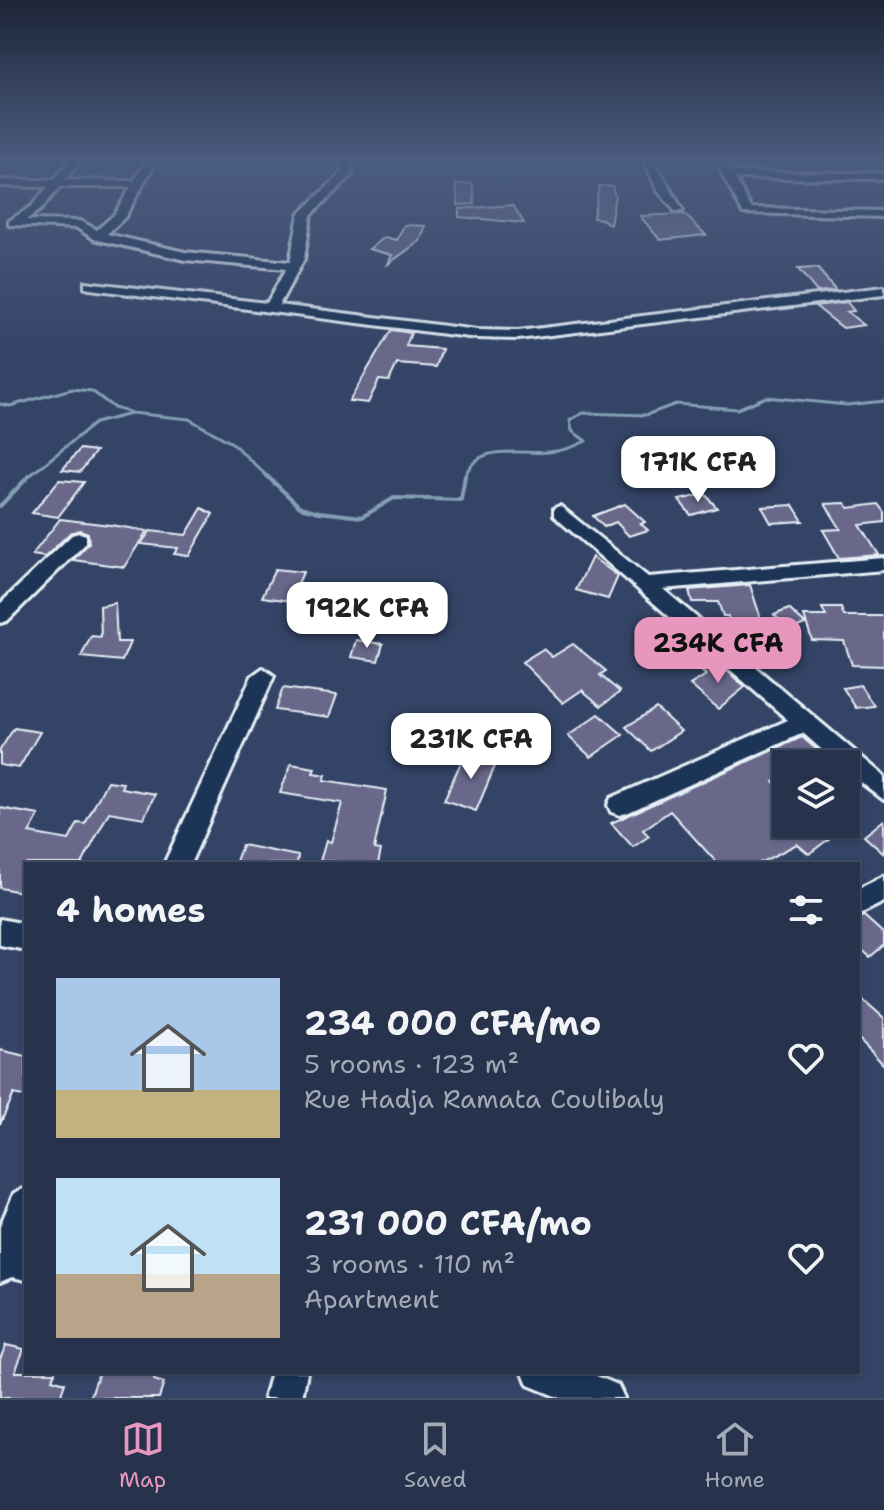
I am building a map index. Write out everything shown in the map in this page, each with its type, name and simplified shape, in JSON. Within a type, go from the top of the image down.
[{"type":"street","points":[[55,224],[80,225],[98,236],[185,256],[294,266]]},
{"type":"street","points":[[98,236],[111,224]]},
{"type":"street","points":[[271,308],[294,266],[303,224]]},
{"type":"street","points":[[90,285],[477,334],[518,335],[884,291]]},
{"type":"street","points":[[560,512],[884,790]]},
{"type":"street","points":[[0,616],[79,539]]},
{"type":"street","points":[[645,584],[884,564]]},
{"type":"street","points":[[178,862],[263,676]]},
{"type":"street","points":[[620,805],[806,722]]},
{"type":"street","points":[[860,902],[884,888]]},
{"type":"street","points":[[0,932],[24,937]]},
{"type":"street","points":[[7,1261],[24,1211]]},
{"type":"street","points":[[283,1398],[289,1374]]},
{"type":"street","points":[[546,1374],[605,1398]]},
{"type":"building","points":[[647,224],[695,224],[706,235],[660,240]]},
{"type":"building","points":[[404,225],[426,226],[420,241],[388,264],[392,255],[369,249],[385,237],[397,240]]},
{"type":"building","points":[[817,268],[836,290],[817,292],[798,269]]},
{"type":"building","points":[[847,302],[854,311],[847,312],[864,325],[843,328],[815,306]]},
{"type":"building","points":[[391,330],[411,333],[406,346],[442,349],[436,367],[397,364],[389,381],[379,380],[368,403],[349,401]]},
{"type":"building","points":[[80,449],[96,451],[80,472],[62,470]]},
{"type":"building","points":[[59,480],[84,482],[58,517],[32,513]]},
{"type":"building","points":[[705,494],[717,508],[691,515],[679,500]]},
{"type":"building","points":[[845,503],[849,508],[878,504],[884,512],[884,522],[860,525],[879,555],[839,558],[823,530],[841,529],[825,504]]},
{"type":"building","points":[[625,504],[645,522],[641,524],[648,530],[629,536],[616,522],[604,527],[593,516]]},
{"type":"building","points":[[793,505],[803,521],[771,523],[762,507]]},
{"type":"building","points":[[202,508],[213,514],[189,556],[174,554],[178,548],[141,544],[150,531],[186,535]]},
{"type":"building","points":[[60,519],[147,531],[124,567],[73,560],[89,543],[88,533],[80,530],[70,533],[45,557],[32,555]]},
{"type":"building","points":[[592,557],[618,576],[608,599],[576,590]]},
{"type":"building","points":[[275,569],[303,572],[291,601],[262,597]]},
{"type":"building","points":[[750,585],[772,653],[743,652],[737,648],[728,616],[723,616],[718,602],[692,602],[689,590]]},
{"type":"building","points":[[115,603],[117,642],[130,642],[122,661],[81,657],[91,636],[101,637],[100,606]]},
{"type":"building","points":[[822,608],[841,608],[844,616],[884,616],[884,666],[852,665],[844,641],[812,640],[804,616],[826,616]]},
{"type":"building","points":[[789,609],[805,624],[790,630],[774,615]]},
{"type":"building","points":[[356,640],[383,644],[378,661],[351,657]]},
{"type":"building","points":[[573,644],[606,671],[600,675],[620,692],[601,706],[582,690],[563,703],[522,662],[543,649],[552,657]]},
{"type":"building","points":[[716,661],[745,687],[718,709],[690,685],[706,675],[701,671]]},
{"type":"building","points":[[860,685],[874,706],[856,708],[843,688]]},
{"type":"building","points":[[283,688],[337,695],[329,717],[275,710]]},
{"type":"building","points":[[656,708],[681,731],[651,751],[626,727]]},
{"type":"building","points":[[599,714],[623,735],[591,757],[568,736]]},
{"type":"building","points":[[14,728],[40,732],[19,768],[0,765],[0,750]]},
{"type":"building","points":[[802,737],[817,750],[773,750]]},
{"type":"building","points":[[466,751],[497,761],[476,811],[444,800]]},
{"type":"building","points":[[772,751],[772,838],[830,838],[809,854],[797,844],[762,862],[716,862],[670,811],[643,830],[649,836],[633,847],[611,823]]},
{"type":"building","points":[[291,764],[315,768],[313,773],[326,775],[324,780],[387,790],[374,849],[381,850],[378,862],[320,861],[326,841],[331,842],[342,803],[280,793]]},
{"type":"building","points":[[107,781],[123,783],[121,788],[155,794],[144,818],[109,812],[83,862],[24,862],[24,893],[0,888],[0,808],[39,815],[29,833],[69,840],[78,823],[85,824]]},
{"type":"building","points":[[884,820],[884,854],[864,836]]},
{"type":"building","points":[[242,845],[298,856],[297,862],[236,862]]},
{"type":"building","points":[[864,916],[884,934],[884,945],[870,957],[860,948],[860,917]]},
{"type":"building","points":[[860,997],[884,1018],[884,1065],[860,1040]]},
{"type":"building","points":[[0,1050],[24,1056],[24,1096],[14,1094],[0,1124]]},
{"type":"building","points":[[6,1345],[24,1349],[15,1372],[54,1374],[52,1379],[65,1383],[60,1398],[0,1398],[0,1359]]},
{"type":"building","points":[[98,1374],[156,1374],[154,1380],[164,1383],[159,1398],[90,1398]]},
{"type":"waterway","points":[[0,404],[10,406],[72,389],[92,391],[114,408],[131,413],[189,419],[232,443],[269,478]]},
{"type":"waterway","points":[[465,476],[470,466],[489,454],[554,451],[586,441],[572,431],[570,420],[583,413],[646,415],[676,404],[737,409],[766,397],[847,405],[884,401]]},
{"type":"waterway","points":[[27,478],[95,423],[130,414]]},
{"type":"waterway","points":[[267,476],[300,507],[362,517],[394,498],[461,500],[465,476]]},
{"type":"waterway","points":[[0,506],[27,478]]}]
